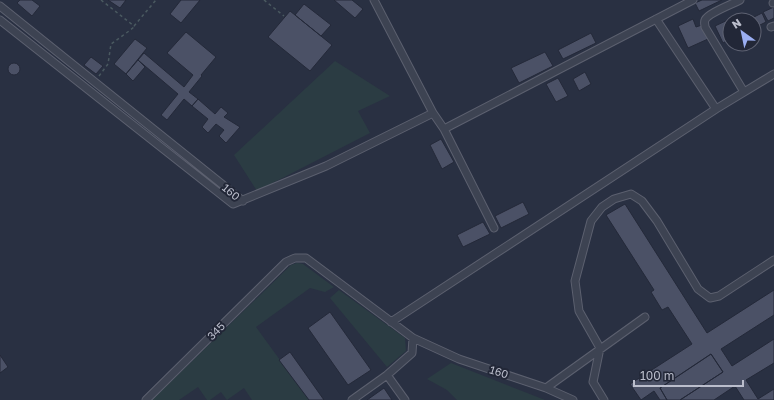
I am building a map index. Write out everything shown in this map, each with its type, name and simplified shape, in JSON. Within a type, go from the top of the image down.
[{"type":"street","points":[[374,0],[433,114],[444,128],[494,228]]},
{"type":"street","points":[[444,128],[693,0]]},
{"type":"street","points":[[740,0],[709,16],[705,20],[705,27],[744,92]]},
{"type":"street","name":"160","points":[[0,6],[243,201]]},
{"type":"street","points":[[656,19],[716,109]]},
{"type":"street","name":"160","points":[[0,20],[233,204],[243,201]]},
{"type":"street","points":[[391,322],[716,109],[774,74]]},
{"type":"street","points":[[243,201],[326,166],[433,114]]},
{"type":"street","points":[[604,400],[593,382],[600,348],[579,311],[575,282],[591,221],[602,207],[614,199],[631,194],[642,201],[657,220],[698,289],[710,298],[719,296],[774,260]]},
{"type":"street","name":"160","points":[[286,262],[296,258],[306,258],[413,338],[459,359],[546,388],[573,400]]},
{"type":"street","name":"345","points":[[146,400],[286,262]]},
{"type":"street","points":[[546,388],[645,317]]},
{"type":"street","points":[[352,400],[387,375],[412,353],[413,338]]},
{"type":"street","points":[[387,375],[405,400]]},
{"type":"path","points":[[101,0],[134,26]]},
{"type":"path","points":[[94,82],[108,64],[111,44],[129,32],[156,0]]},
{"type":"path","points":[[264,0],[284,16]]},
{"type":"shaded area","points":[[335,61],[390,96],[358,111],[370,133],[257,191],[234,155]]},
{"type":"shaded area","points":[[297,263],[303,264],[334,287],[325,292],[310,288],[256,327],[309,400],[252,400],[244,388],[227,400],[221,392],[210,400],[207,400],[198,387],[179,400],[152,400],[291,265]]},
{"type":"shaded area","points":[[339,290],[405,338],[406,351],[387,367],[330,298]]},
{"type":"shaded area","points":[[451,363],[545,400],[457,400],[447,390],[427,379]]},
{"type":"building","points":[[20,0],[32,0],[40,6],[32,16],[17,3]]},
{"type":"building","points":[[108,0],[126,0],[120,8]]},
{"type":"building","points":[[181,0],[200,0],[181,23],[170,14]]},
{"type":"building","points":[[334,0],[352,0],[363,9],[355,18]]},
{"type":"building","points":[[702,0],[722,0],[699,11],[695,3]]},
{"type":"building","points":[[304,4],[331,25],[321,36],[295,15]]},
{"type":"building","points":[[774,7],[774,18],[768,21],[763,12]]},
{"type":"building","points":[[290,11],[332,45],[310,71],[268,37]]},
{"type":"building","points":[[762,13],[766,22],[762,24]]},
{"type":"building","points":[[693,19],[696,27],[702,25],[708,39],[688,48],[678,26]]},
{"type":"building","points":[[722,23],[722,41],[715,26]]},
{"type":"building","points":[[186,32],[216,57],[189,92],[198,99],[192,106],[184,99],[167,120],[161,115],[178,94],[138,60],[144,53],[184,87],[193,75],[167,53]]},
{"type":"building","points":[[591,33],[596,43],[563,59],[558,50]]},
{"type":"building","points":[[135,39],[147,48],[126,74],[114,64]]},
{"type":"building","points":[[545,52],[553,66],[519,83],[511,68]]},
{"type":"building","points":[[91,57],[103,66],[96,74],[84,65]]},
{"type":"building","points":[[138,60],[145,67],[133,81],[126,74]]},
{"type":"building","points":[[12,63],[16,63],[20,69],[16,75],[12,75],[8,71],[8,67]]},
{"type":"building","points":[[585,72],[591,84],[579,91],[573,79]]},
{"type":"building","points":[[558,78],[568,96],[556,102],[546,84]]},
{"type":"building","points":[[198,99],[215,114],[221,107],[228,113],[224,117],[240,127],[226,143],[219,136],[224,130],[216,124],[208,133],[202,127],[208,119],[192,106]]},
{"type":"building","points":[[441,139],[454,162],[442,169],[430,145]]},
{"type":"building","points":[[523,202],[529,214],[501,228],[495,216]]},
{"type":"building","points":[[625,204],[707,333],[774,290],[774,315],[721,349],[732,366],[774,339],[774,363],[746,380],[758,399],[774,389],[774,400],[744,400],[735,386],[714,400],[680,400],[723,372],[711,354],[660,388],[667,400],[660,400],[654,391],[641,400],[630,384],[692,344],[668,307],[662,310],[651,292],[654,290],[606,215]]},
{"type":"building","points":[[483,222],[490,234],[463,247],[457,235]]},
{"type":"building","points":[[330,312],[371,370],[348,385],[308,328]]},
{"type":"building","points":[[290,352],[324,400],[309,400],[279,360]]},
{"type":"building","points":[[711,354],[723,372],[680,400],[667,400],[660,388]]},
{"type":"building","points":[[0,355],[8,367],[0,373]]},
{"type":"building","points":[[384,388],[392,400],[367,400]]}]
